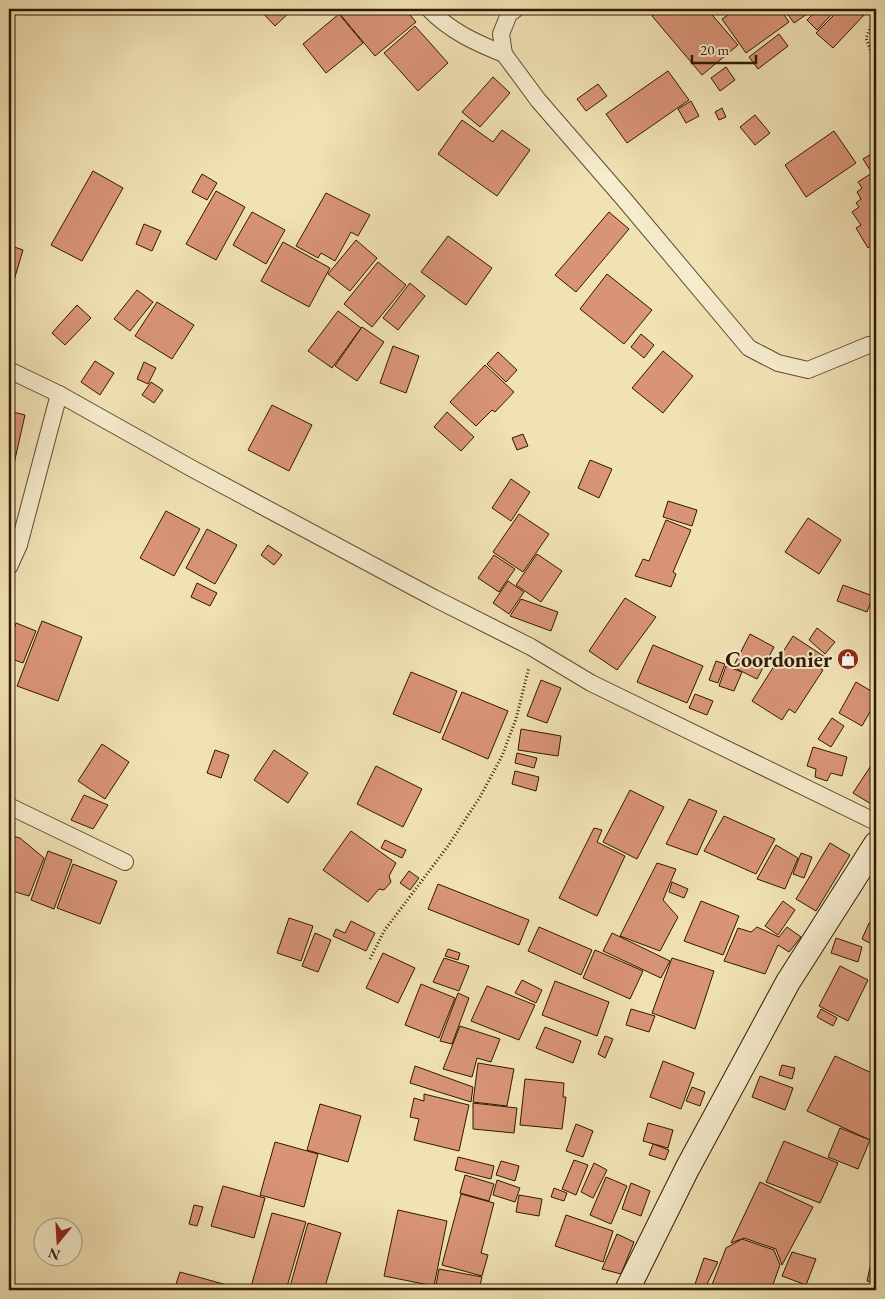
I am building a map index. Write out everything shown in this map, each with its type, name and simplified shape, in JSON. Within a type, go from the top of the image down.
[{"type":"main road","points":[[627,1290],[687,1169],[788,982],[876,844]]},
{"type":"street","points":[[429,9],[438,19],[475,43],[504,54]]},
{"type":"street","points":[[516,9],[509,14],[501,34],[504,54],[538,100],[749,348],[778,364],[808,370],[869,345],[876,346]]},
{"type":"street","points":[[9,370],[59,394],[191,468],[425,593],[531,647],[591,683],[876,822]]},
{"type":"street","points":[[9,567],[19,545],[59,394]]},
{"type":"street","points":[[9,806],[125,862]]},
{"type":"path","points":[[876,13],[866,38],[876,66]]},
{"type":"path","points":[[370,959],[384,932],[448,846],[480,797],[502,756],[516,719],[530,663],[531,647]]},
{"type":"building","points":[[259,9],[293,9],[275,26]]},
{"type":"building","points":[[344,9],[405,9],[416,22],[375,56],[339,13]]},
{"type":"building","points":[[661,9],[707,9],[738,45],[702,75],[652,16]]},
{"type":"building","points":[[737,9],[780,9],[789,22],[746,53],[722,19]]},
{"type":"building","points":[[784,9],[814,9],[794,23]]},
{"type":"building","points":[[818,9],[825,9],[831,15],[817,30],[807,20]]},
{"type":"building","points":[[840,9],[857,9],[864,15],[833,48],[816,33]]},
{"type":"building","points":[[339,14],[363,43],[326,73],[303,44]]},
{"type":"building","points":[[415,26],[448,63],[418,91],[384,53]]},
{"type":"building","points":[[779,34],[788,46],[758,69],[749,57]]},
{"type":"building","points":[[726,67],[735,80],[720,91],[711,78]]},
{"type":"building","points":[[668,71],[689,100],[627,143],[606,114]]},
{"type":"building","points":[[493,77],[510,93],[480,127],[462,112]]},
{"type":"building","points":[[598,84],[607,96],[586,111],[577,99]]},
{"type":"building","points":[[691,101],[699,116],[686,123],[678,109]]},
{"type":"building","points":[[722,108],[726,117],[719,120],[715,112]]},
{"type":"building","points":[[755,115],[770,133],[755,145],[740,127]]},
{"type":"building","points":[[462,120],[493,142],[502,130],[530,150],[497,196],[438,154]]},
{"type":"building","points":[[834,131],[856,163],[806,197],[785,165]]},
{"type":"building","points":[[876,151],[876,250],[873,245],[868,248],[856,228],[861,225],[852,212],[859,207],[856,203],[861,199],[857,192],[862,188],[858,182],[872,173],[863,159]]},
{"type":"building","points":[[93,171],[123,188],[82,261],[51,245]]},
{"type":"building","points":[[202,174],[217,183],[207,200],[192,192]]},
{"type":"building","points":[[216,191],[245,207],[216,260],[186,244]]},
{"type":"building","points":[[326,193],[370,215],[358,236],[351,232],[335,261],[321,253],[318,258],[296,246]]},
{"type":"building","points":[[252,212],[285,230],[266,264],[233,245]]},
{"type":"building","points":[[609,212],[629,229],[576,292],[555,275]]},
{"type":"building","points":[[144,224],[161,231],[152,251],[136,244]]},
{"type":"building","points":[[448,236],[492,268],[466,305],[421,272]]},
{"type":"building","points":[[356,240],[377,258],[350,291],[328,274]]},
{"type":"building","points":[[283,242],[330,268],[309,307],[261,281]]},
{"type":"building","points":[[9,245],[23,250],[9,297]]},
{"type":"building","points":[[378,262],[406,285],[372,327],[344,304]]},
{"type":"building","points":[[607,274],[652,310],[624,344],[580,309]]},
{"type":"building","points":[[410,283],[425,296],[398,330],[383,318]]},
{"type":"building","points":[[137,290],[153,302],[130,331],[114,319]]},
{"type":"building","points":[[157,302],[194,325],[172,359],[135,336]]},
{"type":"building","points":[[77,305],[91,318],[65,345],[52,333]]},
{"type":"building","points":[[338,311],[361,328],[332,368],[308,351]]},
{"type":"building","points":[[362,327],[384,342],[357,381],[335,366]]},
{"type":"building","points":[[641,334],[654,345],[644,358],[631,347]]},
{"type":"building","points":[[393,346],[419,356],[406,393],[380,383]]},
{"type":"building","points":[[663,351],[693,376],[663,413],[632,388]]},
{"type":"building","points":[[498,352],[517,370],[506,382],[487,364]]},
{"type":"building","points":[[95,361],[114,373],[100,395],[81,382]]},
{"type":"building","points":[[144,362],[156,368],[148,384],[137,379]]},
{"type":"building","points":[[485,365],[514,392],[495,412],[492,410],[476,426],[450,402]]},
{"type":"building","points":[[151,382],[163,390],[154,403],[142,395]]},
{"type":"building","points":[[272,405],[312,425],[289,471],[248,450]]},
{"type":"building","points":[[9,411],[25,415],[13,468],[9,467]]},
{"type":"building","points":[[447,412],[474,437],[461,451],[434,427]]},
{"type":"building","points":[[523,434],[528,446],[517,450],[512,438]]},
{"type":"building","points":[[590,460],[612,469],[599,498],[578,488]]},
{"type":"building","points":[[511,479],[530,492],[511,521],[492,508]]},
{"type":"building","points":[[668,501],[697,510],[692,526],[663,517]]},
{"type":"building","points":[[166,511],[200,529],[174,576],[140,558]]},
{"type":"building","points":[[519,514],[549,534],[523,572],[493,552]]},
{"type":"building","points":[[808,518],[841,540],[819,574],[785,552]]},
{"type":"building","points":[[666,520],[691,530],[673,572],[676,574],[671,587],[635,576],[643,559],[649,561]]},
{"type":"building","points":[[207,529],[237,545],[215,584],[186,568]]},
{"type":"building","points":[[268,545],[282,555],[274,565],[261,555]]},
{"type":"building","points":[[537,554],[562,571],[541,602],[516,585]]},
{"type":"building","points":[[494,555],[515,569],[499,592],[478,578]]},
{"type":"building","points":[[508,581],[524,592],[509,614],[493,603]]},
{"type":"building","points":[[197,583],[217,593],[210,606],[191,597]]},
{"type":"building","points":[[843,585],[873,596],[867,612],[837,601]]},
{"type":"building","points":[[625,598],[656,617],[617,670],[589,651]]},
{"type":"building","points":[[521,599],[558,612],[551,631],[510,616]]},
{"type":"building","points":[[42,621],[82,637],[58,701],[17,686]]},
{"type":"building","points":[[16,623],[36,631],[23,663],[9,658],[9,643]]},
{"type":"building","points":[[817,628],[835,642],[825,654],[809,640]]},
{"type":"building","points":[[750,634],[774,647],[757,679],[733,667]]},
{"type":"building","points":[[793,636],[825,657],[818,667],[823,670],[795,713],[789,709],[782,720],[752,701]]},
{"type":"building","points":[[653,645],[703,666],[687,703],[637,682]]},
{"type":"building","points":[[716,661],[725,664],[718,683],[709,680]]},
{"type":"building","points":[[726,666],[742,672],[734,691],[719,686]]},
{"type":"building","points":[[411,672],[457,691],[440,733],[393,714]]},
{"type":"building","points":[[541,680],[561,688],[547,723],[527,716]]},
{"type":"building","points":[[856,682],[876,694],[876,701],[862,726],[839,713]]},
{"type":"building","points":[[462,692],[508,711],[488,759],[442,739]]},
{"type":"building","points":[[695,694],[713,701],[707,715],[689,708]]},
{"type":"building","points":[[832,718],[844,726],[831,747],[818,739]]},
{"type":"building","points":[[521,729],[561,736],[558,756],[518,750]]},
{"type":"building","points":[[102,744],[129,762],[105,799],[78,781]]},
{"type":"building","points":[[813,747],[847,757],[842,776],[831,773],[827,781],[815,777],[816,769],[807,766]]},
{"type":"building","points":[[215,750],[229,755],[221,778],[207,773]]},
{"type":"building","points":[[274,750],[308,773],[288,803],[254,780]]},
{"type":"building","points":[[517,753],[537,758],[534,768],[515,763]]},
{"type":"building","points":[[876,758],[876,807],[853,793]]},
{"type":"building","points":[[376,766],[422,789],[403,827],[357,804]]},
{"type":"building","points":[[515,771],[539,777],[536,791],[512,784]]},
{"type":"building","points":[[630,790],[664,807],[637,859],[603,842]]},
{"type":"building","points":[[84,795],[108,805],[93,829],[71,820]]},
{"type":"building","points":[[689,799],[717,811],[697,855],[666,844]]},
{"type":"building","points":[[724,816],[775,839],[756,874],[704,851]]},
{"type":"building","points":[[594,828],[602,830],[597,842],[625,856],[597,916],[559,898]]},
{"type":"building","points":[[351,831],[396,863],[389,876],[391,882],[384,890],[379,889],[368,902],[323,870]]},
{"type":"building","points":[[9,835],[20,838],[44,858],[29,896],[9,890]]},
{"type":"building","points":[[385,840],[406,850],[402,858],[381,848]]},
{"type":"building","points":[[830,843],[850,855],[816,911],[796,899]]},
{"type":"building","points":[[776,845],[798,858],[785,889],[757,879]]},
{"type":"building","points":[[48,851],[72,860],[54,909],[31,900]]},
{"type":"building","points":[[801,853],[812,857],[804,878],[793,874]]},
{"type":"building","points":[[657,863],[676,869],[663,900],[678,917],[660,951],[620,936]]},
{"type":"building","points":[[73,864],[117,881],[100,924],[57,908]]},
{"type":"building","points":[[409,871],[419,878],[410,890],[400,883]]},
{"type":"building","points":[[672,882],[688,889],[684,898],[669,892]]},
{"type":"building","points":[[438,884],[529,920],[519,945],[428,909]]},
{"type":"building","points":[[701,901],[739,916],[723,955],[684,941]]},
{"type":"building","points":[[783,901],[795,910],[778,935],[765,926]]},
{"type":"building","points":[[289,918],[313,926],[301,961],[277,953]]},
{"type":"building","points":[[351,921],[375,933],[366,951],[333,936],[336,929],[345,933]]},
{"type":"building","points":[[869,923],[876,926],[876,935],[872,944],[862,939]]},
{"type":"building","points":[[539,927],[592,950],[581,975],[528,951]]},
{"type":"building","points":[[757,927],[779,937],[787,927],[801,937],[789,952],[778,945],[765,974],[724,961],[738,928],[751,932]]},
{"type":"building","points":[[315,933],[331,940],[318,972],[302,966]]},
{"type":"building","points":[[612,933],[670,961],[661,978],[603,951]]},
{"type":"building","points":[[836,938],[862,947],[858,962],[831,953]]},
{"type":"building","points":[[448,949],[460,953],[458,960],[445,956]]},
{"type":"building","points":[[595,950],[643,971],[630,999],[583,978]]},
{"type":"building","points":[[383,953],[415,968],[398,1003],[366,988]]},
{"type":"building","points":[[444,958],[469,966],[459,991],[433,982]]},
{"type":"building","points":[[672,958],[714,971],[695,1029],[652,1013]]},
{"type":"building","points":[[840,966],[868,980],[848,1021],[819,1006]]},
{"type":"building","points":[[522,980],[542,990],[536,1003],[515,993]]},
{"type":"building","points":[[555,981],[609,1002],[597,1036],[542,1015]]},
{"type":"building","points":[[421,984],[455,998],[439,1038],[405,1025]]},
{"type":"building","points":[[487,986],[535,1005],[519,1040],[471,1021]]},
{"type":"building","points":[[458,993],[469,998],[452,1044],[440,1041]]},
{"type":"building","points":[[631,1009],[655,1016],[649,1032],[626,1025]]},
{"type":"building","points":[[821,1009],[837,1018],[833,1026],[817,1017]]},
{"type":"building","points":[[460,1026],[500,1039],[491,1062],[477,1058],[472,1077],[443,1069]]},
{"type":"building","points":[[545,1027],[581,1041],[573,1063],[536,1048]]},
{"type":"building","points":[[605,1036],[613,1039],[605,1058],[598,1054]]},
{"type":"building","points":[[835,1056],[876,1075],[876,1128],[870,1140],[807,1111]]},
{"type":"building","points":[[663,1061],[694,1073],[681,1109],[650,1097]]},
{"type":"building","points":[[478,1063],[514,1069],[507,1106],[473,1102]]},
{"type":"building","points":[[782,1065],[795,1068],[792,1079],[779,1075]]},
{"type":"building","points":[[415,1066],[473,1087],[471,1102],[410,1083]]},
{"type":"building","points":[[760,1076],[793,1088],[785,1110],[752,1097]]},
{"type":"building","points":[[525,1079],[564,1083],[563,1097],[566,1097],[562,1129],[520,1125]]},
{"type":"building","points":[[692,1087],[705,1092],[700,1106],[686,1101]]},
{"type":"building","points":[[424,1094],[469,1105],[459,1151],[414,1140],[419,1119],[410,1117],[414,1098],[424,1101]]},
{"type":"building","points":[[473,1103],[517,1108],[514,1133],[473,1129]]},
{"type":"building","points":[[320,1104],[361,1116],[348,1162],[307,1150]]},
{"type":"building","points":[[648,1123],[673,1130],[668,1148],[643,1141]]},
{"type":"building","points":[[576,1124],[593,1131],[583,1157],[566,1151]]},
{"type":"building","points":[[840,1128],[870,1140],[858,1169],[828,1157]]},
{"type":"building","points":[[784,1141],[838,1163],[820,1203],[766,1182]]},
{"type":"building","points":[[275,1142],[318,1154],[304,1207],[260,1195]]},
{"type":"building","points":[[653,1144],[669,1150],[665,1160],[649,1155]]},
{"type":"building","points":[[458,1157],[494,1166],[491,1179],[455,1170]]},
{"type":"building","points":[[574,1160],[588,1165],[576,1195],[562,1189]]},
{"type":"building","points":[[501,1161],[519,1166],[515,1181],[496,1175]]},
{"type":"building","points":[[594,1163],[607,1170],[593,1198],[581,1192]]},
{"type":"building","points":[[465,1175],[494,1184],[489,1201],[460,1193]]},
{"type":"building","points":[[606,1177],[627,1186],[611,1224],[590,1215]]},
{"type":"building","points":[[497,1180],[520,1188],[515,1202],[493,1195]]},
{"type":"building","points":[[760,1182],[813,1207],[782,1265],[776,1249],[744,1238],[731,1243]]},
{"type":"building","points":[[631,1183],[650,1191],[641,1216],[622,1209]]},
{"type":"building","points":[[223,1186],[265,1198],[254,1238],[211,1226]]},
{"type":"building","points":[[554,1188],[567,1193],[564,1201],[551,1197]]},
{"type":"building","points":[[461,1194],[494,1203],[481,1253],[488,1255],[482,1276],[442,1265]]},
{"type":"building","points":[[519,1195],[542,1199],[539,1216],[516,1212]]},
{"type":"building","points":[[194,1205],[203,1207],[197,1226],[189,1224]]},
{"type":"building","points":[[398,1210],[447,1221],[434,1286],[384,1276]]},
{"type":"building","points":[[272,1213],[306,1222],[286,1290],[250,1290]]},
{"type":"building","points":[[566,1215],[613,1231],[603,1262],[555,1246]]},
{"type":"building","points":[[308,1223],[341,1233],[324,1290],[289,1290]]},
{"type":"building","points":[[617,1234],[634,1242],[621,1274],[602,1269]]},
{"type":"building","points":[[742,1239],[774,1250],[780,1265],[771,1290],[710,1290],[726,1248]]},
{"type":"building","points":[[876,1241],[876,1283],[867,1281]]},
{"type":"building","points":[[792,1252],[816,1259],[806,1285],[782,1276]]},
{"type":"building","points":[[704,1258],[718,1262],[704,1290],[693,1290]]},
{"type":"building","points":[[439,1269],[482,1277],[479,1290],[466,1290],[436,1285]]},
{"type":"building","points":[[180,1272],[245,1290],[174,1290]]},
{"type":"place","name":"Coordonier","points":[[848,659]]}]
